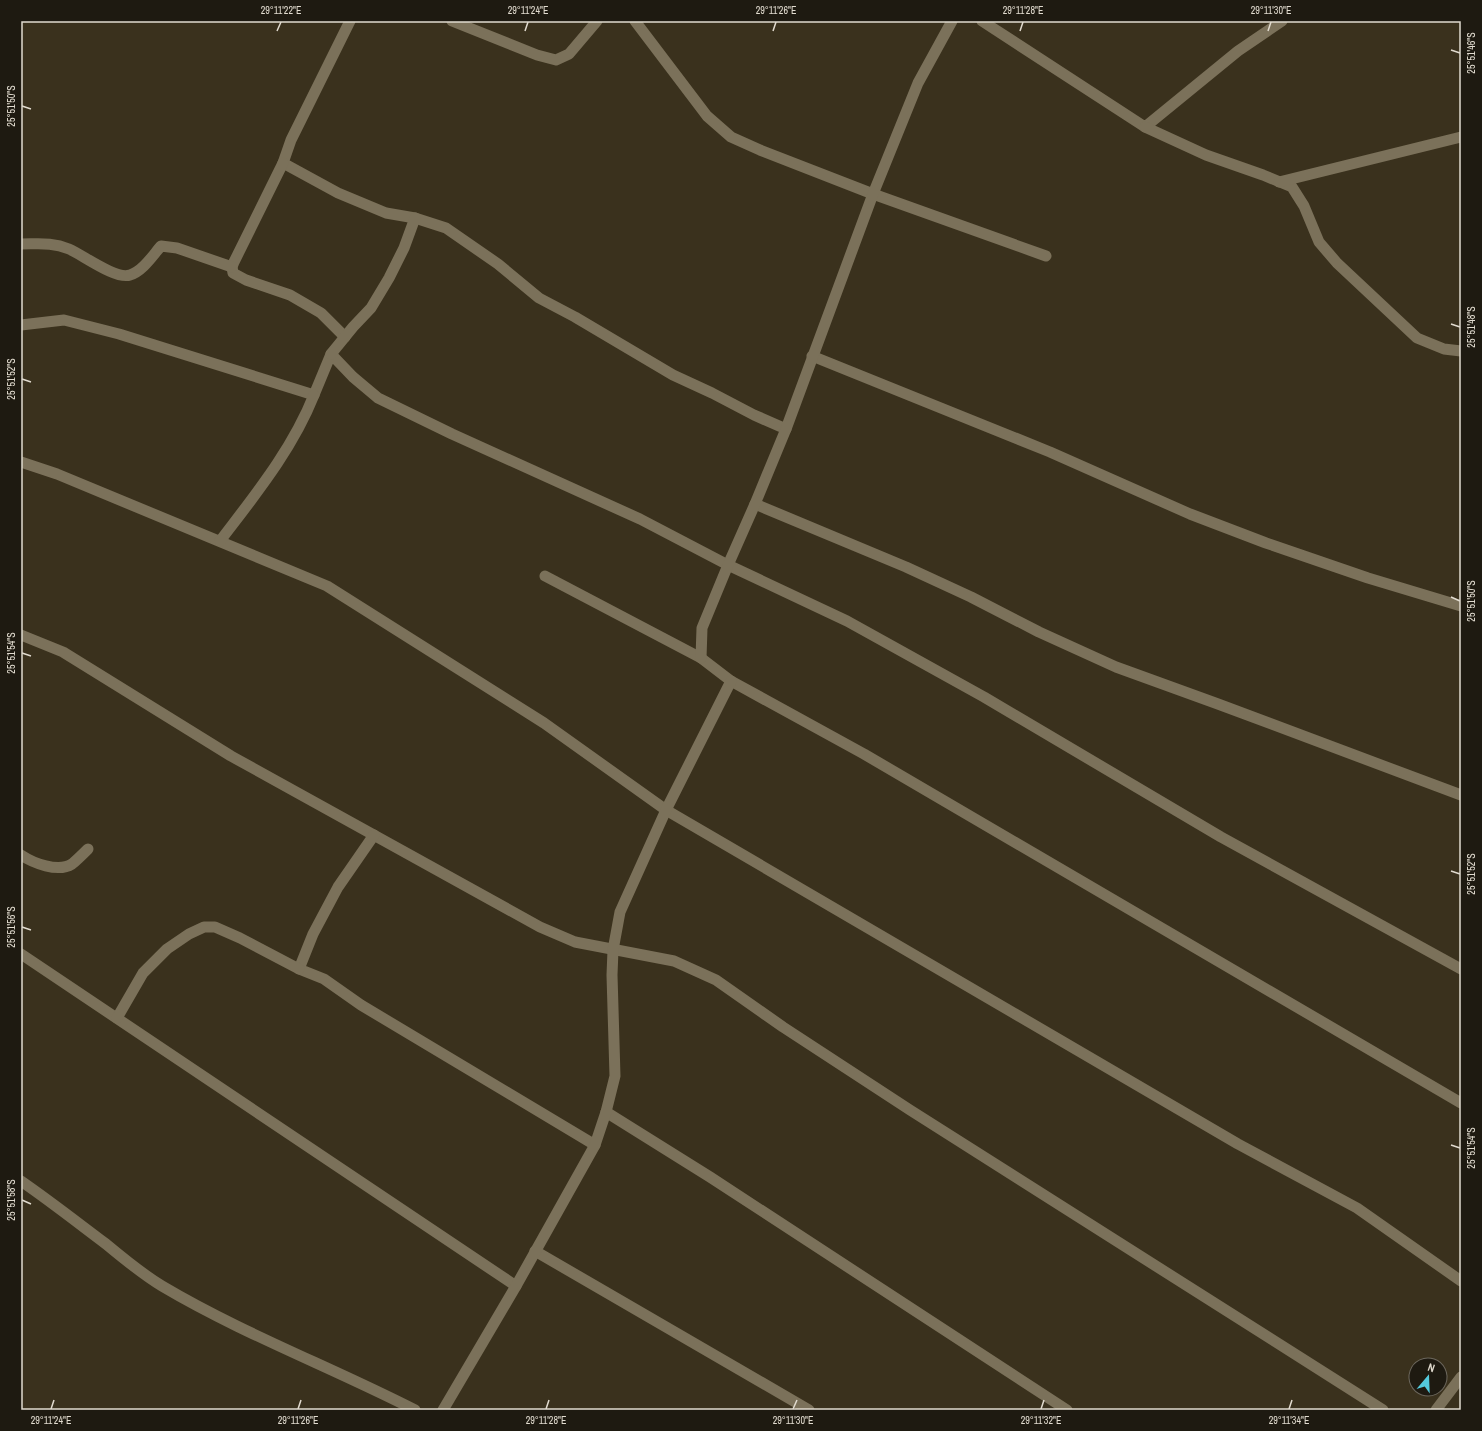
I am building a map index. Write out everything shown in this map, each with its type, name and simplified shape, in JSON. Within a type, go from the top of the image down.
[{"type":"street","points":[[345,337],[321,313],[290,295],[246,280],[233,273],[232,267],[282,163],[290,140],[350,21]]},
{"type":"street","points":[[452,21],[537,55],[556,60],[569,54],[596,21]]},
{"type":"street","points":[[635,21],[707,116],[731,137],[760,150],[873,194],[1046,256]]},
{"type":"street","points":[[701,658],[702,628],[786,429],[873,194],[918,83],[952,21]]},
{"type":"street","points":[[982,21],[1145,127],[1206,155],[1264,175],[1292,187],[1304,206],[1319,242],[1337,263],[1417,338],[1444,349],[1461,351]]},
{"type":"street","points":[[1145,127],[1238,51],[1282,21]]},
{"type":"street","points":[[1279,182],[1461,137]]},
{"type":"street","points":[[282,163],[338,193],[386,213],[416,218],[446,228],[498,264],[539,298],[575,317],[673,374],[754,415],[786,429]]},
{"type":"street","points":[[220,541],[262,486],[288,448],[304,420],[331,354],[371,308],[390,278],[416,218]]},
{"type":"street","points":[[21,244],[46,243],[69,249],[109,271],[128,276],[137,272],[161,246],[177,248],[232,267]]},
{"type":"street","points":[[21,325],[64,320],[119,334],[314,396]]},
{"type":"street","points":[[331,354],[353,377],[378,398],[452,434],[640,519],[728,565],[847,621],[984,697],[1221,837],[1461,969]]},
{"type":"street","points":[[812,356],[1050,452],[1190,514],[1266,543],[1368,578],[1461,606]]},
{"type":"street","points":[[21,462],[57,474],[327,586],[544,723],[666,810],[1238,1144],[1357,1208],[1461,1281]]},
{"type":"street","points":[[755,504],[906,567],[971,597],[1039,632],[1116,667],[1461,795]]},
{"type":"street","points":[[545,576],[701,658],[731,681],[864,754],[1461,1103]]},
{"type":"street","points":[[21,635],[64,652],[231,756],[540,927],[575,942],[674,962],[716,980],[783,1027],[904,1106],[1383,1410]]},
{"type":"street","points":[[443,1410],[516,1286],[595,1145],[606,1112],[615,1076],[612,975],[613,950],[620,912],[666,810],[731,681]]},
{"type":"street","points":[[299,969],[313,934],[338,888],[374,835]]},
{"type":"street","points":[[21,855],[31,861],[54,868],[71,865],[88,849]]},
{"type":"street","points":[[117,1018],[143,973],[167,949],[189,934],[204,927],[215,927],[240,938],[299,969],[324,979],[361,1005],[595,1145]]},
{"type":"street","points":[[21,954],[516,1286]]},
{"type":"street","points":[[606,1112],[710,1177],[1067,1410]]},
{"type":"street","points":[[21,1181],[161,1285],[196,1305],[281,1348],[370,1387],[415,1410]]},
{"type":"street","points":[[535,1251],[809,1410]]},
{"type":"street","points":[[1436,1410],[1461,1377]]}]
